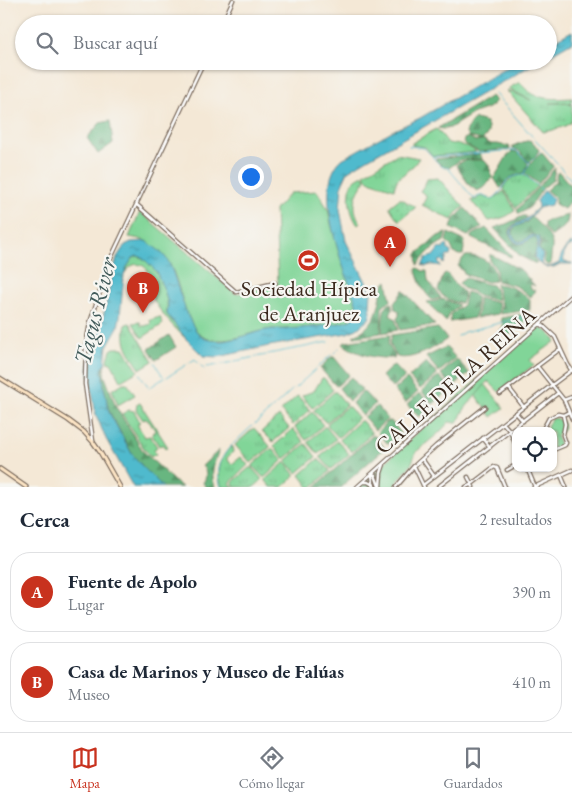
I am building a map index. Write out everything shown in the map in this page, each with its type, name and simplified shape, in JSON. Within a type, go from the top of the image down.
[{"type":"main road","points":[[0,378],[84,432],[93,442],[120,487]]},
{"type":"main road","points":[[0,469],[26,487]]},
{"type":"street","points":[[226,15],[233,0]]},
{"type":"street","points":[[93,442],[85,384],[87,334],[110,260],[200,70]]},
{"type":"street","points":[[137,205],[236,292],[274,283]]},
{"type":"street","name":"CALLE DE LA REINA","points":[[357,487],[572,295]]},
{"type":"street","points":[[414,466],[423,486],[572,370],[555,337],[540,323]]},
{"type":"street","points":[[500,394],[560,349]]},
{"type":"street","points":[[536,366],[564,400],[572,419]]},
{"type":"street","points":[[509,388],[523,407]]},
{"type":"street","points":[[438,487],[558,393]]},
{"type":"street","points":[[564,400],[572,397]]},
{"type":"street","points":[[396,487],[414,466],[436,446],[485,407]]},
{"type":"street","points":[[563,416],[569,412]]},
{"type":"street","points":[[516,413],[523,421]]},
{"type":"street","points":[[545,427],[548,418],[558,414],[563,416]]},
{"type":"street","points":[[557,448],[566,443],[563,435],[565,424],[563,416]]},
{"type":"street","points":[[503,422],[512,436]]},
{"type":"street","points":[[84,432],[89,431],[91,428]]},
{"type":"street","points":[[483,438],[490,447]]},
{"type":"street","points":[[422,459],[434,476]]},
{"type":"street","points":[[380,487],[382,466],[385,463]]},
{"type":"street","points":[[466,487],[472,486],[494,467],[497,468],[505,487]]},
{"type":"street","points":[[507,470],[512,468]]},
{"type":"street","points":[[529,472],[535,487],[572,470]]},
{"type":"street","points":[[372,474],[375,475],[380,487]]},
{"type":"street","points":[[372,474],[374,486]]},
{"type":"street","points":[[561,475],[566,487]]},
{"type":"street","points":[[468,477],[472,486]]},
{"type":"street","points":[[363,482],[368,482],[374,486]]},
{"type":"green space","points":[[520,82],[531,93],[543,98],[572,98],[572,104],[566,102],[550,103],[572,105],[571,122],[554,130],[543,132],[507,91],[531,100],[509,89]]},
{"type":"green space","points":[[491,96],[495,100],[488,108],[474,113],[450,128],[438,128]]},
{"type":"green space","points":[[476,119],[486,122],[488,127],[487,134],[482,140],[469,137],[466,134],[469,125]]},
{"type":"green space","points":[[110,121],[113,143],[98,154],[87,138],[100,123]]},
{"type":"green space","points":[[436,129],[448,143],[467,147],[476,152],[433,156],[425,147],[412,145],[412,143]]},
{"type":"green space","points":[[468,137],[475,141],[484,140],[491,144],[509,146],[510,149],[479,152],[463,143],[464,139]]},
{"type":"green space","points":[[530,140],[539,150],[529,162],[518,150],[512,148],[515,145]]},
{"type":"green space","points":[[512,151],[520,154],[528,164],[524,173],[511,177],[500,188],[494,178]]},
{"type":"green space","points":[[542,153],[553,167],[538,184],[525,173],[532,162]]},
{"type":"green space","points":[[397,154],[419,158],[397,180],[394,189],[369,181],[364,174]]},
{"type":"green space","points":[[479,154],[482,159],[460,160],[449,168],[442,166],[435,159]]},
{"type":"green space","points":[[484,160],[490,167],[492,178],[485,187],[477,191],[469,185],[456,165],[466,161]]},
{"type":"green space","points":[[555,168],[553,180],[543,188],[530,207],[518,213],[517,210]]},
{"type":"green space","points":[[559,172],[572,187],[572,201],[564,209],[555,204],[555,198],[546,190],[555,182]]},
{"type":"green space","points":[[363,175],[366,180],[355,201],[356,212],[361,223],[358,225],[351,210],[349,198],[353,182]]},
{"type":"green space","points":[[522,175],[528,177],[537,186],[516,208],[504,189],[508,181]]},
{"type":"green space","points":[[438,178],[464,207],[456,213],[452,220],[422,205],[426,195],[420,191],[427,179]]},
{"type":"green space","points":[[317,191],[328,209],[340,257],[358,308],[352,319],[340,323],[303,328],[269,329],[224,340],[209,339],[201,335],[188,317],[172,268],[167,260],[147,242],[129,237],[140,212],[236,294],[278,284],[275,210],[290,193]]},
{"type":"green space","points":[[504,191],[515,210],[503,218],[489,221],[472,202],[472,200],[476,200],[480,196],[493,199]]},
{"type":"green space","points":[[399,199],[415,206],[415,208],[398,220],[390,206]]},
{"type":"green space","points":[[465,208],[482,227],[468,236],[451,228],[454,219]]},
{"type":"green space","points":[[568,215],[565,225],[552,236],[544,228],[544,223],[548,220]]},
{"type":"green space","points":[[526,216],[526,218],[512,226],[510,235],[513,241],[519,244],[525,243],[532,237],[536,238],[538,243],[533,257],[536,264],[520,256],[494,228]]},
{"type":"green space","points":[[531,217],[551,240],[551,264],[547,265],[544,262],[544,254],[539,249],[541,242],[539,237],[532,234],[521,241],[514,237],[513,231],[515,228],[527,222]]},
{"type":"green space","points":[[486,228],[511,257],[471,238],[471,236]]},
{"type":"green space","points":[[446,233],[444,241],[429,252],[418,265],[417,254],[438,236]]},
{"type":"green space","points":[[448,233],[465,241],[463,255],[454,253],[446,241]]},
{"type":"green space","points":[[490,254],[521,270],[535,286],[531,284],[530,286],[531,289],[535,290],[531,297],[516,286],[497,281],[496,269],[490,261]]},
{"type":"green space","points":[[137,256],[149,262],[158,274],[166,296],[167,314],[186,339],[168,321],[150,293],[147,285],[151,282],[150,276],[145,267],[137,264],[133,265],[125,273],[129,263]]},
{"type":"green space","points":[[466,256],[478,257],[491,265],[494,270],[495,281],[487,282],[466,275],[458,266]]},
{"type":"green space","points":[[416,269],[427,271],[428,281],[441,298],[432,300],[426,293],[418,278]]},
{"type":"green space","points":[[446,273],[463,293],[464,296],[461,303],[448,299],[438,290]]},
{"type":"green space","points":[[466,278],[492,285],[498,300],[478,296],[472,291],[464,289],[459,283]]},
{"type":"green space","points":[[387,281],[391,301],[382,307],[381,333],[354,337],[354,335],[370,324],[373,319],[378,308],[382,287]]},
{"type":"green space","points":[[496,284],[510,287],[530,299],[530,310],[500,314],[501,306]]},
{"type":"green space","points":[[403,290],[435,325],[400,330],[397,318],[399,312],[395,309],[394,302]]},
{"type":"green space","points":[[466,292],[476,297],[474,318],[450,322],[451,314],[463,305]]},
{"type":"green space","points":[[478,298],[498,303],[498,314],[476,318]]},
{"type":"green space","points":[[442,299],[459,305],[449,314],[446,322],[427,302]]},
{"type":"green space","points":[[392,303],[393,309],[390,314],[395,318],[398,330],[382,333],[384,311],[387,305]]},
{"type":"green space","points":[[530,313],[531,317],[510,335],[498,333],[503,327],[503,322],[522,318],[502,322],[501,318]]},
{"type":"green space","points":[[160,317],[163,324],[142,338],[133,323],[140,322],[141,326],[145,326],[151,324],[150,320]]},
{"type":"green space","points":[[130,323],[153,361],[140,369],[130,353],[126,342],[126,324]]},
{"type":"green space","points":[[438,328],[447,339],[430,350],[416,355],[403,358],[397,357],[390,344],[392,335]]},
{"type":"green space","points":[[539,328],[547,331],[556,341],[530,360],[534,365],[499,392],[488,381],[467,406],[456,423],[449,422],[416,452],[411,465],[393,487],[359,487],[420,430]]},
{"type":"green space","points":[[169,335],[176,347],[156,360],[149,349]]},
{"type":"green space","points":[[390,335],[388,344],[395,356],[394,358],[367,356],[343,344],[345,342]]},
{"type":"green space","points":[[446,347],[456,358],[439,372],[426,357]]},
{"type":"green space","points":[[114,348],[124,348],[138,371],[121,381],[111,363],[107,362],[111,350]]},
{"type":"green space","points":[[331,357],[334,357],[349,375],[337,386],[320,368]]},
{"type":"green space","points":[[457,359],[469,373],[452,387],[441,374]]},
{"type":"green space","points":[[426,362],[437,375],[420,389],[409,377]]},
{"type":"green space","points":[[105,363],[104,374],[116,407],[143,451],[182,487],[163,487],[132,454],[108,409],[102,369]]},
{"type":"green space","points":[[394,365],[405,377],[392,388],[382,376]]},
{"type":"green space","points":[[439,376],[450,389],[433,404],[422,391]]},
{"type":"green space","points":[[351,377],[362,390],[349,401],[339,388]]},
{"type":"green space","points":[[322,378],[333,390],[312,408],[302,396],[314,391]]},
{"type":"green space","points":[[407,379],[418,392],[405,403],[394,390]]},
{"type":"green space","points":[[123,383],[127,383],[135,395],[118,405],[112,390]]},
{"type":"green space","points":[[485,384],[504,408],[492,417],[475,395]]},
{"type":"green space","points":[[334,392],[346,405],[325,422],[314,410]]},
{"type":"green space","points":[[362,392],[375,404],[361,415],[352,403]]},
{"type":"green space","points":[[418,394],[421,394],[431,406],[419,417],[407,405]]},
{"type":"green space","points":[[298,396],[310,410],[293,425],[281,411]]},
{"type":"green space","points":[[140,403],[168,447],[166,448],[164,445],[159,446],[152,435],[155,430],[148,420],[143,420],[136,410],[137,404]]},
{"type":"green space","points":[[377,406],[388,419],[375,430],[364,417]]},
{"type":"green space","points":[[346,407],[349,407],[358,419],[338,437],[327,424]]},
{"type":"green space","points":[[129,410],[134,411],[140,422],[138,426],[145,437],[150,436],[157,447],[154,451],[156,454],[151,457],[122,414]]},
{"type":"green space","points":[[312,412],[323,425],[306,440],[295,427]]},
{"type":"green space","points":[[279,416],[289,428],[273,442],[262,431]]},
{"type":"green space","points":[[556,418],[562,421],[564,427],[557,434],[557,427],[547,427],[551,419]]},
{"type":"green space","points":[[362,421],[371,434],[351,451],[340,439]]},
{"type":"green space","points":[[388,421],[391,421],[401,433],[388,444],[377,432]]},
{"type":"green space","points":[[324,427],[336,439],[318,454],[308,442]]},
{"type":"green space","points":[[254,428],[270,447],[251,463],[235,445]]},
{"type":"green space","points":[[292,430],[304,442],[284,458],[274,446]]},
{"type":"green space","points":[[372,436],[375,436],[384,449],[341,487],[315,487]]},
{"type":"green space","points":[[337,441],[349,454],[331,469],[321,456]]},
{"type":"green space","points":[[305,444],[316,457],[297,473],[287,460]]},
{"type":"green space","points":[[232,446],[233,452],[227,458],[230,463],[232,464],[241,457],[248,465],[230,483],[233,487],[222,487],[219,476],[220,465]]},
{"type":"green space","points":[[271,449],[282,461],[263,477],[253,465]]},
{"type":"green space","points":[[219,450],[213,472],[215,487],[206,487],[203,483],[206,472],[202,466]]},
{"type":"green space","points":[[318,459],[329,469],[329,472],[312,487],[309,487],[300,475]]},
{"type":"green space","points":[[286,463],[295,476],[283,487],[271,487],[266,479]]},
{"type":"green space","points":[[249,468],[252,468],[261,478],[261,481],[254,487],[235,487],[233,482]]},
{"type":"water","points":[[572,31],[572,42],[557,51],[557,39]]},
{"type":"water","points":[[503,70],[523,70],[348,171],[342,184],[340,210],[346,241],[371,292],[369,319],[357,329],[347,333],[218,357],[203,356],[186,339],[167,314],[168,305],[165,292],[156,271],[141,257],[133,258],[124,275],[118,327],[107,346],[105,363],[102,369],[109,412],[132,454],[163,487],[133,487],[106,439],[96,415],[88,369],[91,354],[99,336],[117,257],[125,245],[131,242],[146,241],[164,255],[172,269],[193,326],[206,339],[227,340],[269,329],[322,326],[352,319],[358,308],[339,253],[329,210],[329,190],[333,173],[342,159],[392,131],[420,118]]},
{"type":"water","points":[[545,191],[553,199],[551,205],[539,208],[526,222],[513,228],[512,234],[520,242],[533,235],[539,237],[538,249],[542,255],[541,263],[547,267],[559,263],[563,251],[572,243],[565,252],[564,262],[572,264],[560,264],[547,268],[540,264],[534,257],[538,243],[536,237],[517,243],[510,234],[511,230],[514,226],[527,219],[538,208],[537,201]]},
{"type":"water","points":[[445,245],[448,246],[447,249],[451,252],[444,264],[441,260],[438,262],[441,266],[422,266],[426,258],[433,256],[438,248],[443,249]]},
{"type":"waterway","points":[[495,94],[532,136]]},
{"type":"waterway","points":[[534,138],[557,163]]},
{"type":"waterway","points":[[409,146],[424,148],[433,157],[516,150],[529,163],[540,152]]},
{"type":"waterway","points":[[433,158],[441,166],[448,168],[474,199],[481,195],[490,199],[494,198],[502,190],[507,180],[524,174],[529,164]]},
{"type":"waterway","points":[[559,166],[572,181]]},
{"type":"waterway","points":[[524,174],[542,190]]},
{"type":"waterway","points":[[458,336],[464,332],[530,316]]},
{"type":"waterway","points":[[300,348],[329,342]]},
{"type":"waterway","points":[[268,354],[299,348]]},
{"type":"waterway","points":[[334,353],[339,348]]},
{"type":"waterway","points":[[235,361],[266,355]]},
{"type":"waterway","points":[[318,367],[331,355]]},
{"type":"waterway","points":[[189,363],[195,359],[199,364]]},
{"type":"waterway","points":[[207,367],[233,362]]},
{"type":"waterway","points":[[167,377],[186,365]]},
{"type":"waterway","points":[[201,366],[204,369]]},
{"type":"waterway","points":[[157,367],[163,376]]},
{"type":"waterway","points":[[295,388],[316,369]]},
{"type":"waterway","points":[[141,376],[148,386]]},
{"type":"waterway","points":[[149,388],[164,378]]},
{"type":"waterway","points":[[276,405],[292,390]]},
{"type":"waterway","points":[[255,424],[274,407]]},
{"type":"waterway","points":[[233,444],[252,426]]},
{"type":"waterway","points":[[221,487],[218,475],[220,464],[224,454],[232,445]]},
{"type":"place","name":"Sociedad Hípica de Aranjuez","points":[[309,260]]},
{"type":"place","name":"Fuente de Apolo","points":[[390,267]]},
{"type":"place","name":"Casa de Marinos y Museo de Falúas","points":[[143,313]]},
{"type":"water label","name":"Tagus River","points":[[95,311]]}]
